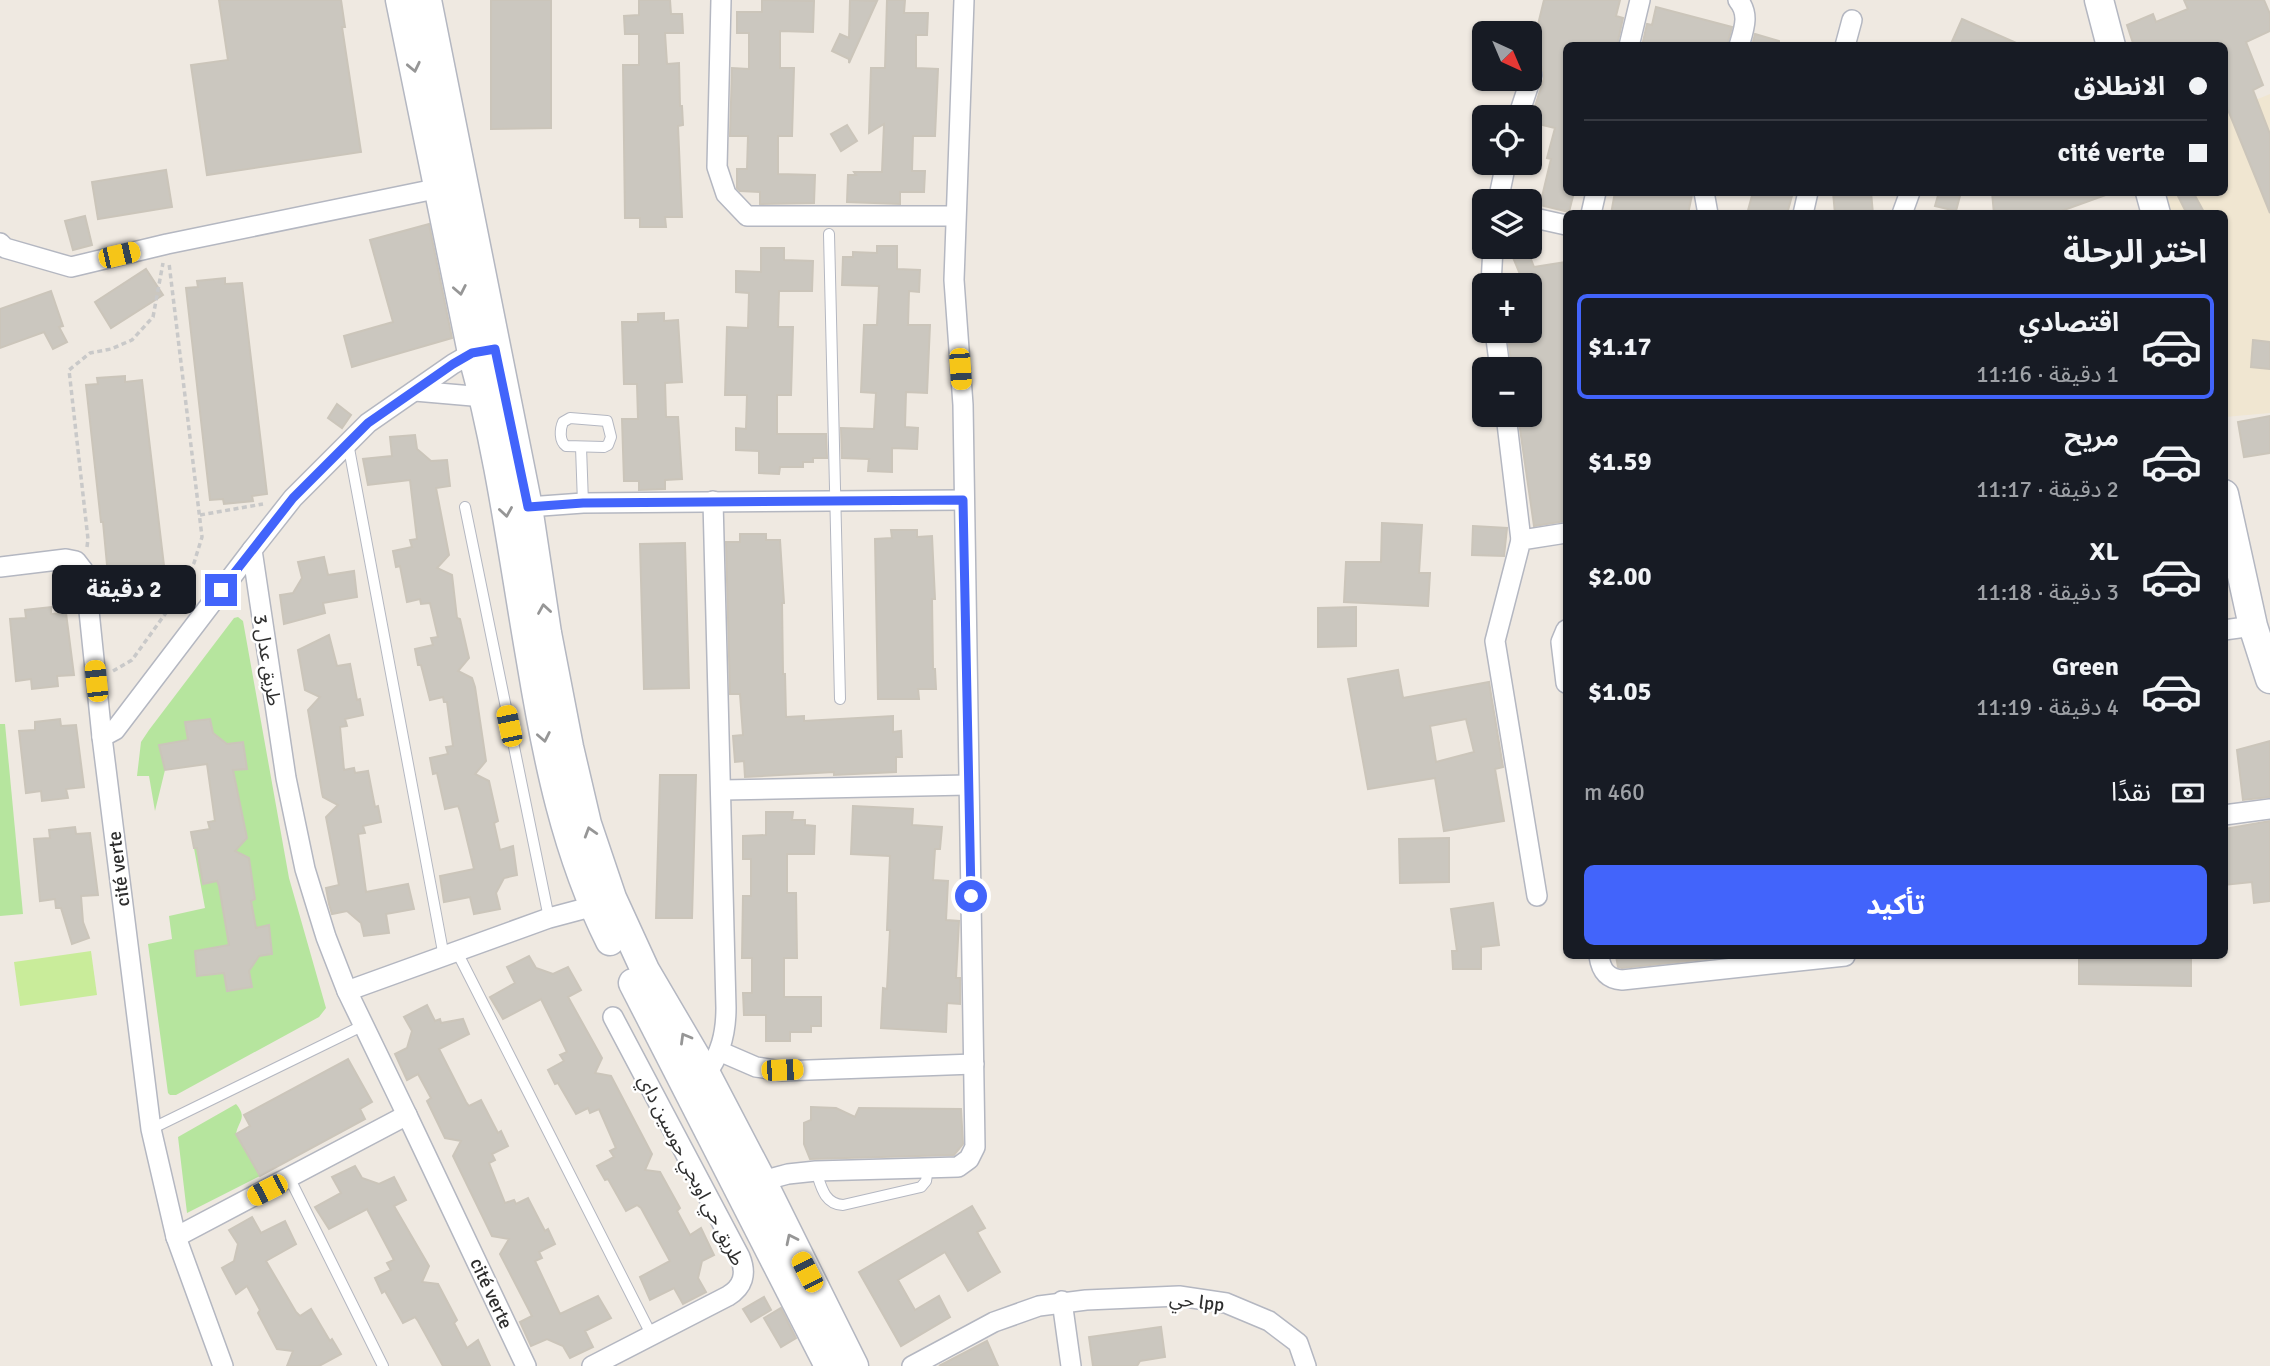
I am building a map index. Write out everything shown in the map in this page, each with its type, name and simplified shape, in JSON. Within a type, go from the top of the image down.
[{"type":"main road","points":[[400,0],[440,188],[494,394],[528,507],[547,633],[587,824],[612,898],[645,970],[713,1062],[762,1181],[854,1366]]},
{"type":"main road","points":[[427,0],[483,351]]},
{"type":"main road","points":[[2099,0],[2110,42]]},
{"type":"main road","points":[[494,394],[550,773],[578,865],[594,906],[829,1366]]},
{"type":"main road","points":[[2228,512],[2253,626],[2270,679]]},
{"type":"street","points":[[721,0],[717,167],[726,194],[747,216],[955,216]]},
{"type":"street","points":[[762,1181],[788,1174],[816,1171],[958,1167],[964,1164],[975,1147],[962,405],[954,280],[964,0]]},
{"type":"street","points":[[1630,42],[1640,0]]},
{"type":"street","points":[[1738,0],[1745,10],[1746,19],[1740,42]]},
{"type":"street","points":[[1846,42],[1852,20]]},
{"type":"street","points":[[0,243],[5,248],[71,267],[167,244],[440,188]]},
{"type":"street","points":[[1542,220],[1563,224]]},
{"type":"street","points":[[102,737],[115,730],[293,498],[368,423],[432,377],[483,351]]},
{"type":"street","points":[[415,391],[494,394]]},
{"type":"street","points":[[1507,427],[1521,540],[1495,641],[1537,897]]},
{"type":"street","points":[[528,507],[583,503],[963,500]]},
{"type":"street","points":[[713,501],[726,1008],[725,1030],[713,1062],[743,1063],[769,1070],[974,1064]]},
{"type":"street","points":[[1521,540],[1563,533]]},
{"type":"street","name":"طريق عدل 3","points":[[252,550],[286,778],[305,869],[326,937],[347,990],[407,1115]]},
{"type":"street","points":[[0,566],[66,559],[76,561],[83,570]]},
{"type":"street","name":"cité verte","points":[[83,570],[151,1129],[176,1237],[223,1366]]},
{"type":"street","points":[[2228,629],[2253,626]]},
{"type":"street","points":[[1563,637],[1563,658]]},
{"type":"street","points":[[722,790],[968,785]]},
{"type":"street","points":[[2228,814],[2270,808]]},
{"type":"street","points":[[347,990],[549,918],[594,906]]},
{"type":"street","points":[[1599,959],[1606,974],[1622,980],[1806,959]]},
{"type":"street","name":"طريق حي اوبجي حوسين داي","points":[[593,1366],[734,1292],[743,1279],[743,1265],[613,1017]]},
{"type":"street","points":[[176,1237],[407,1115]]},
{"type":"street","name":"cité verte","points":[[407,1115],[526,1366]]},
{"type":"street","name":"حي lpp","points":[[912,1366],[1005,1317],[1039,1306],[1062,1301],[1179,1296],[1226,1303],[1269,1321],[1298,1343],[1306,1366]]},
{"type":"street","points":[[1062,1301],[1071,1366]]},
{"type":"lane","points":[[829,233],[840,699]]},
{"type":"lane","points":[[570,418],[607,421],[611,437],[608,445],[581,447],[563,444],[563,422],[570,418]]},
{"type":"lane","points":[[348,443],[451,954],[652,1336]]},
{"type":"lane","points":[[581,447],[583,503]]},
{"type":"lane","points":[[465,507],[549,918]]},
{"type":"lane","points":[[151,1129],[364,1025]]},
{"type":"lane","points":[[816,1171],[827,1199],[843,1205],[921,1187],[926,1181],[928,1168]]},
{"type":"lane","points":[[290,1179],[383,1366]]},
{"type":"path","points":[[96,681],[132,660],[168,610],[194,563],[202,537],[167,244]]},
{"type":"path","points":[[83,570],[88,539],[69,370],[90,353],[111,349],[132,340],[153,317],[167,244]]},
{"type":"path","points":[[200,515],[293,498]]},
{"type":"shaded area","points":[[2270,94],[2270,413],[2228,417],[2228,210],[2165,210],[2162,196],[2228,196],[2228,111]]},
{"type":"green space","points":[[238,617],[243,621],[289,878],[326,1008],[319,1017],[176,1095],[170,1095],[148,944],[172,939],[169,916],[205,908],[191,832],[209,829],[208,822],[215,820],[207,764],[165,770],[155,811],[149,776],[137,776],[141,742],[234,618]]},
{"type":"green space","points":[[0,724],[5,724],[23,914],[0,916]]},
{"type":"green space","points":[[91,951],[97,995],[20,1006],[14,962]]},
{"type":"green space","points":[[236,1104],[242,1116],[236,1134],[260,1176],[187,1213],[178,1137]]},
{"type":"building","points":[[219,0],[341,0],[345,27],[342,27],[361,152],[207,175],[191,65],[228,60]]},
{"type":"building","points":[[491,0],[551,0],[551,128],[491,129]]},
{"type":"building","points":[[639,0],[670,0],[671,14],[682,14],[683,33],[665,33],[667,64],[679,63],[683,125],[678,126],[682,217],[665,217],[666,227],[640,227],[640,218],[625,218],[623,65],[639,65],[639,34],[625,34],[624,16],[639,15]]},
{"type":"building","points":[[762,0],[814,1],[813,32],[780,31],[780,68],[794,68],[792,136],[778,136],[778,174],[815,175],[814,203],[760,204],[760,192],[740,191],[737,188],[737,169],[747,169],[748,136],[730,136],[732,68],[749,69],[749,33],[737,33],[737,12],[762,12]]},
{"type":"building","points":[[850,0],[877,1],[849,63],[849,59],[832,51],[840,34],[849,38]]},
{"type":"building","points":[[887,0],[905,0],[904,13],[928,13],[927,35],[916,35],[916,68],[938,69],[935,136],[913,136],[912,171],[925,171],[924,192],[900,192],[900,204],[847,202],[848,175],[856,175],[854,172],[882,172],[884,124],[869,133],[871,68],[885,68]]},
{"type":"building","points":[[1544,0],[1620,0],[1616,16],[1623,18],[1618,42],[1563,42],[1563,196],[1573,196],[1570,210],[1542,205],[1551,159],[1547,158],[1555,128],[1542,125],[1542,105],[1535,105],[1544,78],[1542,21],[1539,21]]},
{"type":"building","points":[[2184,0],[2264,0],[2270,14],[2270,31],[2246,42],[2263,85],[2253,90],[2270,134],[2270,213],[2228,110],[2228,42],[2133,42],[2127,25],[2153,14],[2156,22],[2188,9]]},
{"type":"building","points":[[1656,7],[1732,27],[1728,42],[1643,42],[1647,24],[1652,25]]},
{"type":"building","points":[[1962,19],[2014,42],[1952,42]]},
{"type":"building","points":[[1755,34],[1779,41],[1779,42],[1753,42]]},
{"type":"building","points":[[847,125],[857,141],[841,151],[831,134]]},
{"type":"building","points":[[166,170],[172,207],[98,219],[92,182]]},
{"type":"building","points":[[1614,196],[1692,196],[1689,210],[1612,210]]},
{"type":"building","points":[[1752,196],[1792,196],[1788,210],[1748,210]]},
{"type":"building","points":[[1833,196],[1871,196],[1873,210],[1835,210]]},
{"type":"building","points":[[1938,196],[1960,196],[1956,210],[1935,206]]},
{"type":"building","points":[[1992,196],[2103,196],[2064,210],[1994,210]]},
{"type":"building","points":[[2178,196],[2195,196],[2203,210],[2185,210]]},
{"type":"building","points":[[85,216],[92,245],[73,250],[65,221]]},
{"type":"building","points":[[429,224],[452,338],[352,367],[344,336],[393,322],[370,240]]},
{"type":"building","points":[[877,246],[897,246],[897,269],[920,270],[919,292],[909,291],[908,325],[930,325],[927,393],[906,392],[905,427],[918,428],[917,449],[892,448],[892,472],[868,471],[869,459],[842,458],[841,428],[874,429],[876,393],[861,392],[864,325],[877,325],[879,286],[842,285],[843,257],[853,257],[853,252],[877,253]]},
{"type":"building","points":[[761,248],[784,248],[784,260],[813,261],[812,291],[779,291],[778,327],[793,327],[791,395],[777,395],[777,434],[826,434],[827,458],[813,458],[813,462],[803,462],[803,467],[780,467],[779,474],[759,473],[759,451],[736,450],[736,428],[746,429],[747,395],[725,395],[727,327],[748,328],[749,293],[736,292],[736,271],[761,272]]},
{"type":"building","points":[[1514,259],[1531,259],[1534,267],[1563,262],[1563,521],[1534,526],[1520,427],[1542,427],[1542,357],[1510,357],[1509,343],[1542,343],[1542,273],[1520,273]]},
{"type":"building","points":[[146,269],[163,295],[111,328],[95,302]]},
{"type":"building","points":[[225,278],[225,284],[242,283],[267,494],[252,496],[253,501],[224,504],[223,499],[210,500],[186,288],[198,287],[197,281]]},
{"type":"building","points":[[51,291],[63,326],[59,327],[67,342],[53,349],[44,332],[0,348],[0,309]]},
{"type":"building","points":[[664,313],[664,321],[678,320],[682,382],[665,383],[666,417],[678,417],[682,479],[665,480],[665,489],[639,490],[639,481],[624,481],[622,419],[638,419],[637,384],[624,384],[622,322],[638,322],[638,314]]},
{"type":"building","points":[[2253,340],[2270,342],[2270,369],[2251,367]]},
{"type":"building","points":[[125,376],[125,382],[142,380],[167,591],[154,593],[155,598],[124,601],[123,596],[110,597],[86,385],[98,384],[97,378]]},
{"type":"building","points":[[337,404],[351,415],[342,428],[328,418]]},
{"type":"building","points":[[2270,416],[2270,453],[2244,457],[2238,422]]},
{"type":"building","points":[[415,435],[417,449],[431,461],[447,460],[450,486],[436,488],[449,555],[437,568],[452,575],[457,618],[460,619],[469,658],[458,671],[472,678],[475,687],[486,761],[475,774],[489,781],[498,821],[494,823],[500,850],[513,846],[517,875],[504,878],[496,893],[500,909],[474,914],[470,897],[444,902],[440,876],[474,869],[460,811],[458,806],[445,809],[437,773],[433,774],[430,758],[448,754],[446,747],[453,746],[447,702],[444,702],[443,697],[430,700],[415,649],[433,645],[431,638],[438,637],[430,603],[421,604],[420,599],[407,602],[400,566],[396,567],[393,551],[412,547],[410,540],[417,539],[410,480],[368,485],[363,459],[392,456],[390,437]]},
{"type":"building","points":[[1382,523],[1422,525],[1419,573],[1430,573],[1428,606],[1344,602],[1346,562],[1381,562]]},
{"type":"building","points":[[1473,526],[1507,528],[1504,556],[1472,555]]},
{"type":"building","points":[[891,530],[917,530],[917,537],[932,536],[935,599],[932,599],[933,669],[936,689],[918,689],[919,699],[878,699],[875,539],[892,538]]},
{"type":"building","points":[[740,534],[766,534],[766,540],[780,540],[786,717],[804,716],[804,721],[893,716],[893,732],[901,731],[902,757],[896,757],[896,772],[745,777],[744,761],[735,762],[733,736],[743,735],[740,694],[730,694],[726,542],[740,542]]},
{"type":"building","points":[[685,543],[689,688],[644,689],[640,544]]},
{"type":"building","points":[[324,557],[328,575],[354,571],[357,597],[323,603],[325,613],[284,624],[280,595],[293,593],[302,578],[298,562]]},
{"type":"building","points":[[51,607],[51,614],[66,613],[74,675],[57,676],[58,686],[32,689],[31,679],[16,681],[10,619],[26,618],[25,610]]},
{"type":"building","points":[[1356,607],[1356,646],[1318,647],[1318,608]]},
{"type":"building","points":[[329,635],[337,666],[350,664],[357,700],[360,699],[363,715],[345,719],[347,726],[340,727],[344,770],[354,768],[355,773],[368,771],[375,807],[378,806],[381,822],[363,826],[365,833],[358,834],[366,892],[408,884],[414,909],[386,914],[389,933],[364,936],[361,923],[347,911],[332,914],[329,904],[326,888],[339,885],[326,817],[338,805],[323,797],[308,710],[320,697],[305,690],[298,650]]},
{"type":"building","points":[[1398,670],[1403,698],[1489,682],[1503,767],[1495,769],[1504,821],[1444,831],[1435,778],[1368,789],[1348,679]],"holes":[[[1466,719],[1474,752],[1436,762],[1430,726]]]},
{"type":"building","points":[[60,719],[61,726],[76,725],[84,787],[66,789],[68,798],[42,801],[41,791],[26,793],[19,731],[35,730],[35,722]]},
{"type":"building","points":[[210,719],[213,733],[227,744],[243,742],[247,769],[233,770],[247,838],[235,851],[249,858],[255,899],[251,901],[256,928],[269,925],[272,954],[259,956],[249,971],[252,987],[227,991],[224,973],[197,976],[195,951],[229,945],[219,886],[217,881],[203,884],[197,848],[194,848],[191,832],[210,829],[208,822],[215,821],[207,764],[165,770],[159,745],[188,740],[185,722]]},
{"type":"building","points":[[2270,741],[2270,797],[2243,800],[2237,750]]},
{"type":"building","points":[[660,775],[696,775],[692,918],[656,918]]},
{"type":"building","points":[[853,806],[913,809],[912,825],[942,827],[940,849],[935,849],[933,880],[948,881],[946,920],[959,921],[956,978],[960,978],[960,1004],[947,1003],[946,1032],[881,1028],[883,988],[887,989],[890,856],[851,854]]},
{"type":"building","points":[[766,812],[793,812],[792,820],[805,820],[805,825],[815,826],[814,854],[787,854],[787,893],[796,893],[797,958],[784,958],[784,997],[821,997],[821,1026],[811,1026],[811,1032],[790,1032],[790,1041],[766,1041],[766,1015],[744,1015],[743,993],[752,993],[752,958],[742,958],[743,896],[751,896],[751,859],[743,859],[743,836],[766,835]]},
{"type":"building","points":[[2270,821],[2270,901],[2254,903],[2252,882],[2228,885],[2228,828]]},
{"type":"building","points":[[75,827],[76,834],[90,833],[98,895],[81,896],[83,922],[89,938],[72,944],[61,908],[56,908],[55,899],[40,901],[34,839],[50,838],[49,830]]},
{"type":"building","points":[[1449,838],[1449,882],[1400,883],[1399,839]]},
{"type":"building","points":[[1493,903],[1499,945],[1481,947],[1481,969],[1453,969],[1452,951],[1457,951],[1451,909]]},
{"type":"building","points":[[529,956],[536,968],[553,974],[568,967],[581,990],[568,997],[602,1058],[595,1073],[611,1076],[652,1154],[645,1170],[660,1172],[680,1208],[677,1211],[690,1235],[701,1228],[714,1255],[702,1261],[698,1278],[706,1292],[683,1304],[674,1288],[650,1300],[640,1277],[670,1261],[641,1208],[637,1205],[626,1211],[608,1179],[605,1180],[597,1166],[614,1157],[610,1151],[616,1148],[599,1109],[590,1113],[588,1108],[576,1114],[548,1070],[564,1061],[560,1055],[567,1052],[541,999],[503,1019],[490,997],[515,983],[507,967]]},
{"type":"building","points":[[1617,959],[1707,959],[1622,968],[1618,967]]},
{"type":"building","points":[[2079,959],[2191,959],[2191,986],[2079,984]]},
{"type":"building","points":[[427,1005],[435,1021],[440,1019],[441,1023],[463,1019],[469,1034],[439,1049],[466,1102],[469,1106],[481,1100],[508,1146],[492,1154],[495,1160],[489,1163],[505,1203],[514,1200],[516,1204],[528,1198],[555,1244],[539,1252],[542,1258],[535,1261],[560,1314],[598,1296],[611,1318],[585,1331],[593,1347],[570,1358],[563,1346],[547,1339],[531,1346],[520,1322],[532,1316],[500,1254],[509,1239],[492,1236],[453,1156],[461,1141],[445,1138],[427,1101],[431,1098],[418,1074],[407,1080],[395,1054],[407,1048],[412,1031],[404,1017]]},
{"type":"building","points":[[348,1059],[372,1102],[360,1109],[365,1119],[260,1176],[236,1134],[250,1126],[244,1115]]},
{"type":"building","points":[[811,1107],[836,1108],[855,1117],[859,1108],[961,1109],[963,1144],[954,1155],[810,1159],[804,1144],[804,1123],[811,1120]]},
{"type":"building","points":[[355,1166],[362,1178],[379,1184],[394,1177],[406,1200],[394,1206],[429,1266],[422,1282],[438,1284],[457,1320],[454,1323],[467,1348],[478,1340],[490,1366],[443,1366],[415,1317],[403,1323],[375,1278],[391,1270],[387,1263],[394,1260],[367,1209],[329,1229],[315,1207],[341,1193],[332,1177]]},
{"type":"building","points":[[972,1206],[985,1228],[977,1232],[1000,1272],[968,1291],[945,1252],[898,1280],[915,1310],[939,1296],[950,1317],[901,1346],[859,1272]]},
{"type":"building","points":[[252,1217],[261,1233],[285,1221],[296,1244],[266,1261],[296,1312],[300,1316],[311,1309],[341,1354],[319,1366],[287,1366],[293,1351],[277,1349],[247,1286],[236,1294],[222,1268],[234,1261],[238,1244],[229,1230]]},
{"type":"building","points":[[764,1297],[771,1310],[751,1322],[743,1309]]},
{"type":"building","points":[[781,1308],[796,1338],[781,1347],[764,1318]]},
{"type":"building","points":[[1161,1327],[1165,1357],[1140,1361],[1137,1366],[1093,1366],[1089,1337]]},
{"type":"building","points":[[987,1341],[998,1366],[939,1366]]},
{"type":"route","points":[[221,590],[293,498],[368,423],[453,364],[472,353],[495,349],[528,507],[583,503],[963,500],[971,896]]}]
